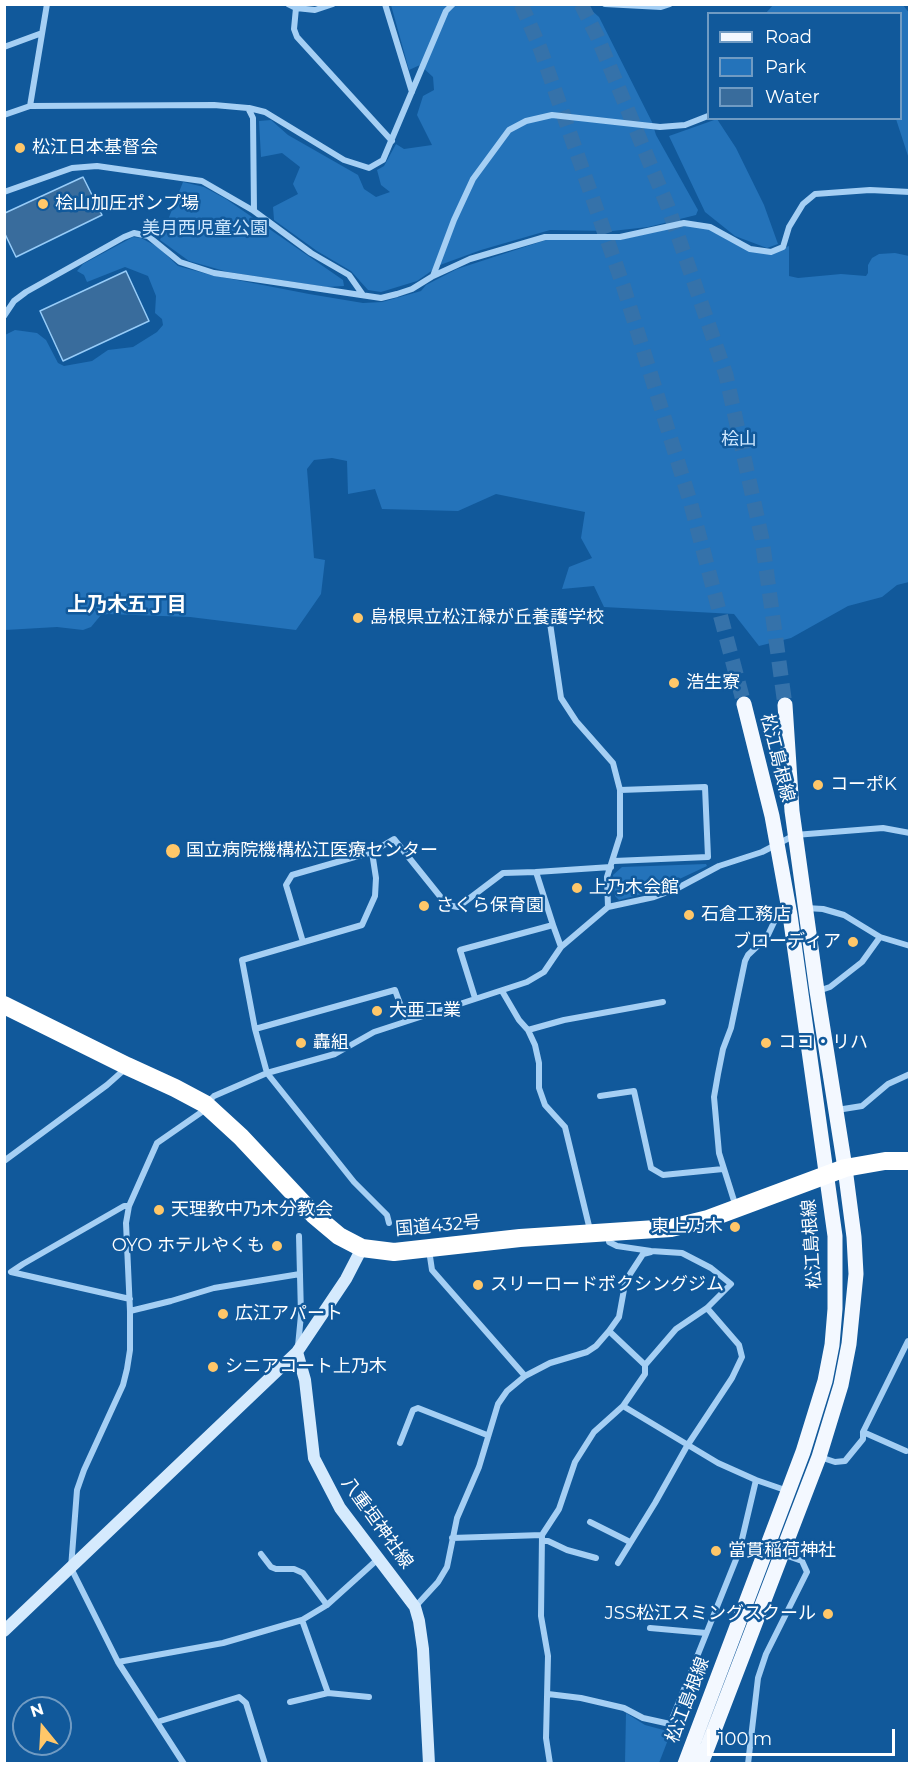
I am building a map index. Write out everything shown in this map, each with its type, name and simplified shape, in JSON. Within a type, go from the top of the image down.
[{"type":"highway","name":"国道432号","points":[[7,1009],[175,1088],[207,1106],[241,1137],[314,1215],[339,1236],[362,1248],[394,1252],[429,1250],[520,1238],[671,1228],[708,1220],[845,1168],[885,1161],[909,1161]]},
{"type":"main road","name":"松江島根線","points":[[685,1764],[803,1452],[822,1391],[832,1345],[835,1309],[835,1236],[790,915],[778,845],[744,704]]},
{"type":"main road","name":"松江島根線","points":[[701,1764],[819,1457],[841,1385],[849,1344],[856,1275],[854,1237],[845,1168],[795,834],[788,773],[785,705]]},
{"type":"main road","points":[[4,1631],[297,1352],[341,1288],[362,1248]]},
{"type":"main road","name":"八重垣神社線","points":[[297,1352],[305,1380],[314,1458],[340,1509],[414,1607],[419,1621],[423,1648],[429,1764]]},
{"type":"street","points":[[30,106],[47,4]]},
{"type":"street","points":[[288,4],[296,8],[315,10],[333,4]]},
{"type":"street","points":[[385,4],[413,93]]},
{"type":"street","points":[[4,115],[30,106],[214,105],[248,108],[265,112],[344,160],[369,168],[383,160],[446,11],[453,4]]},
{"type":"street","points":[[604,4],[661,7],[670,4]]},
{"type":"street","points":[[296,8],[294,29],[297,37],[392,141]]},
{"type":"street","points":[[4,46],[42,33]]},
{"type":"street","points":[[248,108],[253,118],[254,211]]},
{"type":"street","points":[[433,276],[446,239],[473,178],[509,129],[526,121],[552,115],[660,127],[685,125],[707,116]]},
{"type":"street","points":[[4,192],[72,168],[97,166],[202,181],[254,211],[311,253],[349,275],[363,295]]},
{"type":"street","points":[[4,316],[14,301],[26,292],[134,233],[148,236],[180,262],[214,273],[381,298],[412,289],[433,276],[470,259],[545,237],[620,237],[684,224],[710,227],[750,249],[771,252],[783,247],[789,227],[803,204],[815,194],[870,190],[909,192]]},
{"type":"street","points":[[550,623],[561,698],[576,721],[613,763],[620,790],[620,836],[608,877],[608,907]]},
{"type":"street","points":[[303,942],[286,885],[292,875],[372,852],[394,839],[447,905],[458,907],[503,873],[708,857],[705,787],[620,790]]},
{"type":"street","points":[[184,1764],[118,1662],[71,1568],[75,1497],[84,1470],[123,1385],[130,1350],[126,1223],[129,1206],[157,1143],[207,1106],[214,1096],[267,1073],[334,1054],[374,1032],[406,1020],[527,982],[544,972],[561,947],[608,907],[654,897],[676,889],[719,866],[778,845],[795,834],[883,828],[909,833]]},
{"type":"street","points":[[372,852],[376,878],[375,896],[362,926],[242,960],[255,1029],[267,1073],[354,1182],[387,1215],[389,1223]]},
{"type":"street","points":[[536,872],[561,947]]},
{"type":"street","points":[[805,908],[823,909],[844,915],[880,937],[909,946]]},
{"type":"street","points":[[736,1209],[719,1153],[714,1097],[723,1049],[731,1028],[745,960],[767,937],[779,916],[790,915]]},
{"type":"street","points":[[475,998],[459,950],[553,925]]},
{"type":"street","points":[[817,991],[830,987],[862,962],[880,937]]},
{"type":"street","points":[[255,1029],[395,990],[406,1020]]},
{"type":"street","points":[[502,991],[519,1020],[528,1030],[535,1046],[539,1063],[539,1088],[545,1104],[565,1127],[600,1234],[617,1246],[682,1253],[711,1268],[731,1284],[707,1308],[676,1329],[645,1365],[645,1374],[623,1406],[594,1431],[575,1462],[559,1509],[542,1538],[541,1616],[548,1656],[546,1738],[550,1764]]},
{"type":"street","points":[[528,1030],[564,1020],[663,1002]]},
{"type":"street","points":[[4,1161],[107,1084],[127,1066]]},
{"type":"street","points":[[836,1110],[862,1106],[888,1084],[909,1074]]},
{"type":"street","points":[[600,1096],[634,1091],[651,1168],[663,1175],[723,1169]]},
{"type":"street","points":[[4,1276],[115,1211],[129,1206]]},
{"type":"street","points":[[297,1352],[301,1314],[299,1236]]},
{"type":"street","points":[[429,1250],[432,1270],[525,1376]]},
{"type":"street","points":[[414,1607],[438,1582],[447,1567],[457,1518],[479,1467],[498,1404],[507,1391],[525,1376],[550,1363],[596,1347],[619,1317],[625,1284],[630,1274],[643,1254],[651,1251]]},
{"type":"street","points":[[11,1272],[130,1299]]},
{"type":"street","points":[[130,1311],[214,1288],[300,1274]]},
{"type":"street","points":[[618,1563],[687,1446],[722,1396],[742,1357],[739,1346],[707,1308]]},
{"type":"street","points":[[609,1331],[645,1365]]},
{"type":"street","points":[[819,1457],[835,1462],[845,1461],[863,1439],[863,1432],[907,1340]]},
{"type":"street","points":[[623,1406],[718,1463],[756,1480],[789,1491]]},
{"type":"street","points":[[400,1443],[413,1410],[418,1408],[487,1436]]},
{"type":"street","points":[[863,1432],[906,1450]]},
{"type":"street","points":[[548,1694],[581,1698],[624,1708],[643,1718],[670,1724],[739,1552],[756,1480]]},
{"type":"street","points":[[590,1522],[630,1542]]},
{"type":"street","points":[[452,1538],[542,1538],[567,1550],[596,1558]]},
{"type":"street","points":[[748,1764],[758,1678],[766,1654],[807,1572],[802,1561],[782,1553]]},
{"type":"street","points":[[261,1554],[271,1567],[294,1569],[303,1573],[327,1605]]},
{"type":"street","points":[[118,1662],[223,1642],[302,1620],[327,1605],[378,1559]]},
{"type":"street","points":[[302,1620],[328,1693]]},
{"type":"street","points":[[650,1628],[706,1633]]},
{"type":"street","points":[[290,1702],[328,1693],[369,1697]]},
{"type":"street","points":[[157,1722],[235,1697],[242,1698],[246,1703],[266,1764]]},
{"type":"green space","points":[[391,5],[572,5],[590,9],[599,17],[652,122],[656,135],[698,210],[696,215],[648,227],[612,231],[550,230],[481,250],[440,265],[417,281],[381,292],[368,290],[351,271],[317,251],[274,220],[273,207],[298,194],[293,184],[300,167],[282,153],[261,157],[259,121],[271,120],[288,135],[358,175],[364,189],[376,197],[390,192],[381,185],[377,170],[384,166],[396,144],[404,149],[432,145],[417,115],[423,96],[434,90],[433,77],[420,65],[409,70]]},
{"type":"green space","points":[[773,5],[903,5],[910,14],[909,159],[896,120],[902,120],[902,12],[767,12]]},
{"type":"green space","points":[[718,120],[736,148],[764,205],[778,244],[767,248],[735,236],[705,212],[669,136]]},
{"type":"green space","name":"美月西児童公園","points":[[183,182],[204,187],[226,199],[343,280],[344,286],[327,287],[228,272],[189,261],[160,240]]},
{"type":"green space","name":"桧山","points":[[685,225],[710,228],[749,250],[770,253],[789,246],[789,276],[798,278],[841,274],[866,276],[872,258],[879,254],[895,253],[909,256],[909,582],[897,585],[882,597],[848,606],[791,638],[759,646],[734,614],[604,607],[594,586],[562,589],[569,567],[592,558],[581,538],[585,512],[496,494],[458,511],[382,509],[375,489],[348,494],[347,461],[332,458],[314,460],[307,469],[314,558],[325,560],[321,594],[296,630],[190,617],[108,614],[101,615],[91,627],[83,630],[57,627],[5,630],[5,335],[15,330],[37,333],[46,340],[58,363],[64,366],[92,361],[108,350],[133,347],[157,332],[163,325],[162,319],[155,313],[156,296],[148,276],[125,267],[87,282],[84,275],[77,271],[83,264],[133,237],[141,238],[158,247],[178,266],[211,275],[363,303],[382,302],[421,291],[426,285],[457,269],[546,240],[619,240]]},
{"type":"green space","points":[[706,864],[707,866],[654,891],[619,900],[615,896],[613,875],[622,867]]},
{"type":"green space","points":[[626,1713],[645,1725],[671,1732],[659,1763],[625,1763]]},
{"type":"water","name":"桧山加圧ポンプ場","points":[[83,177],[102,215],[16,257],[5,234],[5,213]]},
{"type":"water","points":[[126,271],[149,321],[63,361],[40,311]]},
{"type":"tunnel","points":[[521,4],[540,48],[623,285],[690,501],[744,704]]},
{"type":"tunnel","points":[[581,4],[597,36],[668,207],[726,375],[762,539],[785,705]]},
{"type":"place","name":"松江日本基督会","points":[[20,148]]},
{"type":"place","name":"桧山加圧ポンプ場","points":[[43,204]]},
{"type":"place","name":"島根県立松江緑が丘養護学校","points":[[358,618]]},
{"type":"place","name":"浩生寮","points":[[674,683]]},
{"type":"place","name":"コーポK","points":[[818,785]]},
{"type":"place","name":"国立病院機構松江医療センター","points":[[173,851]]},
{"type":"place","name":"上乃木会館","points":[[577,888]]},
{"type":"place","name":"さくら保育園","points":[[424,906]]},
{"type":"place","name":"石倉工務店","points":[[689,915]]},
{"type":"place","name":"ブローディア","points":[[853,942]]},
{"type":"place","name":"大亜工業","points":[[377,1011]]},
{"type":"place","name":"轟組","points":[[301,1043]]},
{"type":"place","name":"ココ・リハ","points":[[766,1043]]},
{"type":"place","name":"天理教中乃木分教会","points":[[159,1210]]},
{"type":"place","name":"東上乃木","points":[[735,1227]]},
{"type":"place","name":"OYO ホテルやくも","points":[[277,1246]]},
{"type":"place","name":"スリーロードボクシングジム","points":[[478,1285]]},
{"type":"place","name":"広江アパート","points":[[223,1314]]},
{"type":"place","name":"シニアコート上乃木","points":[[213,1367]]},
{"type":"place","name":"當貫稲荷神社","points":[[716,1551]]},
{"type":"place","name":"JSS松江スミングスクール","points":[[828,1614]]},
{"type":"district","name":"上乃木五丁目","points":[[127,605]]}]
